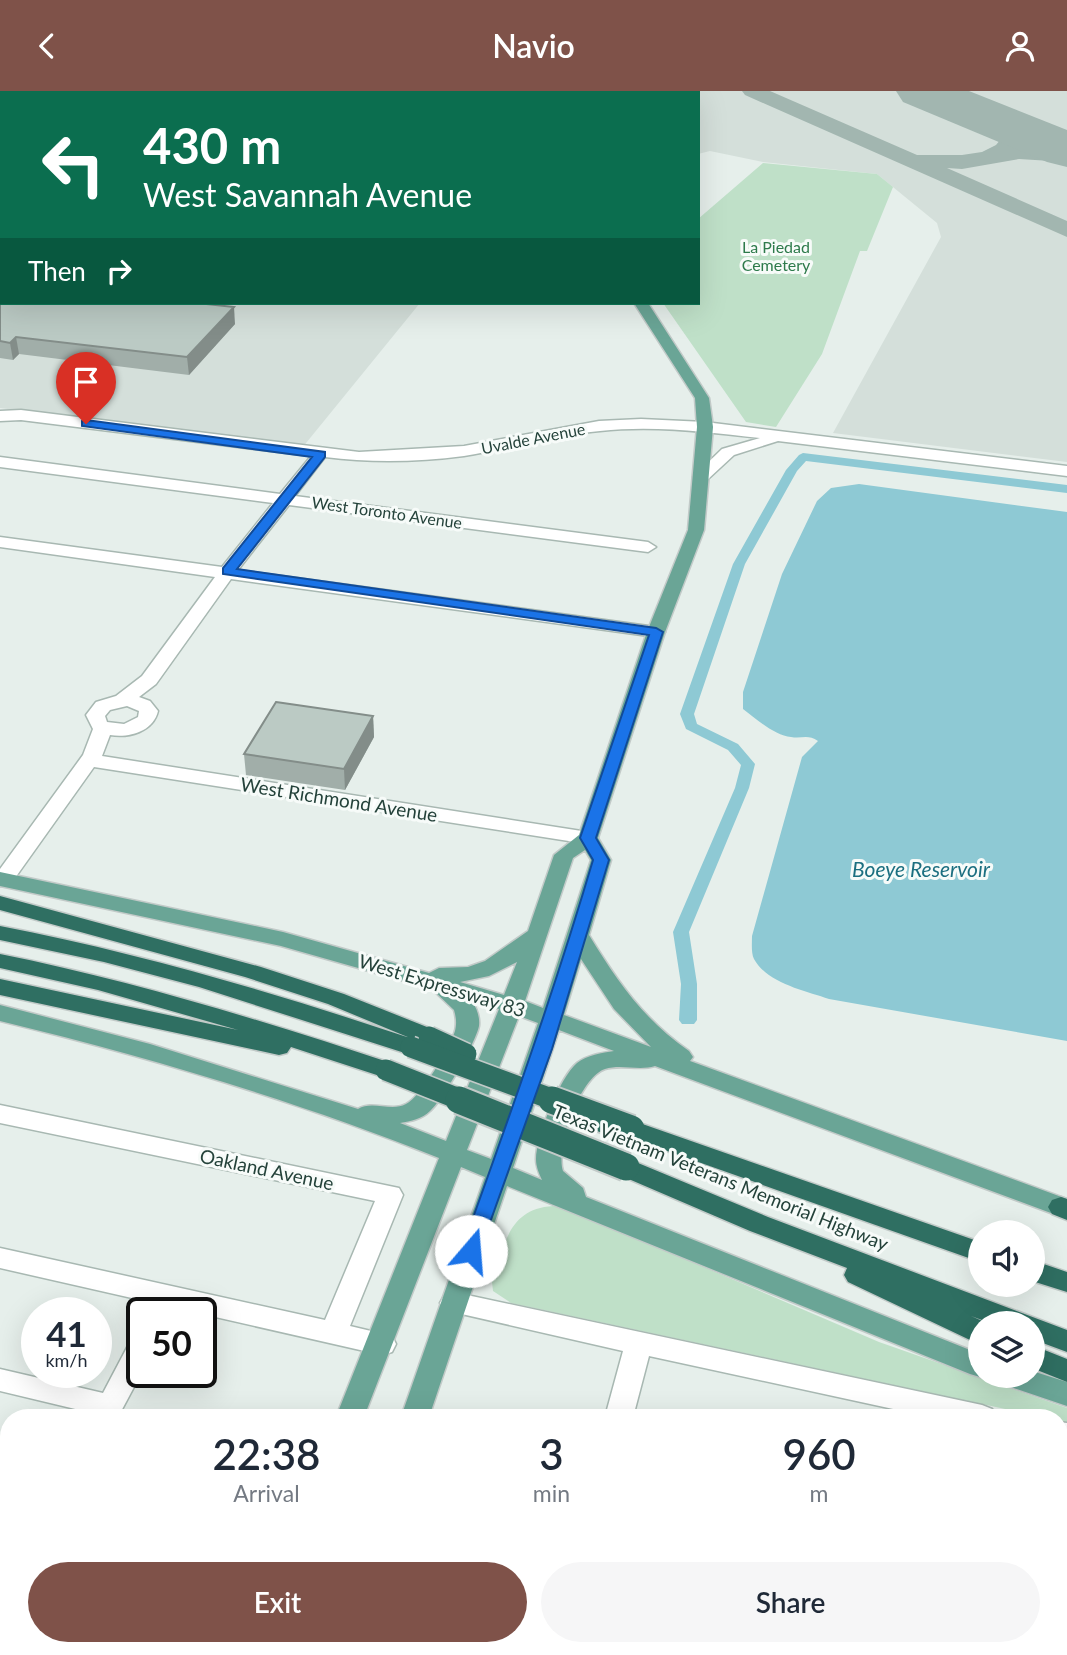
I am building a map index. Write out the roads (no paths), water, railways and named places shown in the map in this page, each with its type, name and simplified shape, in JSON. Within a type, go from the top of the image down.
[{"type":"highway","points":[[0,903],[253,972],[336,999],[420,1042]]},
{"type":"highway","name":"Texas Vietnam Veterans Memorial Highway","points":[[0,933],[62,944],[420,1042],[631,1129],[968,1248]]},
{"type":"highway","name":"Texas Vietnam Veterans Memorial Highway","points":[[0,961],[237,1021],[386,1070],[759,1224],[987,1311]]},
{"type":"highway","points":[[0,987],[386,1070]]},
{"type":"highway","points":[[688,1193],[968,1326]]},
{"type":"highway","points":[[1045,1274],[1067,1282]]},
{"type":"highway","points":[[1045,1333],[1067,1341]]},
{"type":"highway","points":[[1045,1362],[1067,1371]]},
{"type":"main road","points":[[354,1409],[382,1344],[453,1154],[513,1005],[564,855],[588,838],[656,632],[696,530],[705,427],[702,398],[642,305]]},
{"type":"main road","points":[[418,1409],[579,937],[601,860],[588,838]]},
{"type":"main road","name":"West Expressway 83","points":[[1,879],[209,922],[424,978],[513,1005],[712,1076],[1065,1209]]},
{"type":"main road","points":[[393,970],[446,976],[483,972],[503,963],[539,933]]},
{"type":"main road","points":[[579,937],[617,999],[636,1023],[663,1045],[712,1076]]},
{"type":"main road","points":[[331,1108],[380,1115],[401,1114],[422,1106],[462,1042],[468,1019],[461,1001],[424,978]]},
{"type":"main road","points":[[0,1013],[154,1052],[331,1108],[593,1209],[968,1361]]},
{"type":"main road","points":[[593,1209],[559,1185],[551,1176],[547,1161],[547,1153],[576,1081],[583,1071],[612,1059],[680,1065]]},
{"type":"main road","points":[[1045,1387],[1067,1394]]},
{"type":"street","name":"Uvalde Avenue","points":[[0,416],[21,415],[359,457],[413,456],[476,449],[578,428],[641,424],[705,427],[1067,471]]},
{"type":"street","points":[[701,477],[728,452],[772,440],[797,439]]},
{"type":"street","points":[[123,700],[149,680],[228,571],[320,454]]},
{"type":"street","name":"West Toronto Avenue","points":[[0,462],[649,547]]},
{"type":"street","points":[[0,542],[228,571],[656,632]]},
{"type":"street","points":[[144,704],[151,685],[149,680]]},
{"type":"street","points":[[123,700],[144,704],[149,711],[147,719],[136,727],[124,730],[103,727],[96,720],[98,711],[110,703],[123,700]]},
{"type":"street","points":[[91,757],[103,727]]},
{"type":"street","points":[[1,879],[91,757],[124,730]]},
{"type":"street","name":"West Richmond Avenue","points":[[91,757],[588,838]]},
{"type":"street","name":"Oakland Avenue","points":[[0,1114],[390,1195],[334,1331]]},
{"type":"street","points":[[0,1258],[139,1297]]},
{"type":"street","points":[[453,1303],[945,1409]]},
{"type":"street","points":[[217,1312],[334,1331],[382,1344]]},
{"type":"street","points":[[621,1409],[639,1342]]},
{"type":"street","points":[[109,1409],[126,1376]]},
{"type":"street","points":[[0,1380],[97,1409]]},
{"type":"water","name":"Boeye Reservoir","points":[[859,484],[1067,512],[1067,1041],[829,999],[777,980],[760,967],[753,957],[752,936],[802,757],[818,741],[808,737],[785,736],[765,726],[743,709],[743,692],[782,574],[817,501],[831,488]]},
{"type":"waterway","points":[[688,1020],[689,984],[681,932],[742,788],[748,764],[733,747],[691,726],[687,714],[739,564],[792,470],[803,457],[1067,489]]},
{"type":"park label","name":"La Piedad Cemetery","points":[[776,255]]}]
